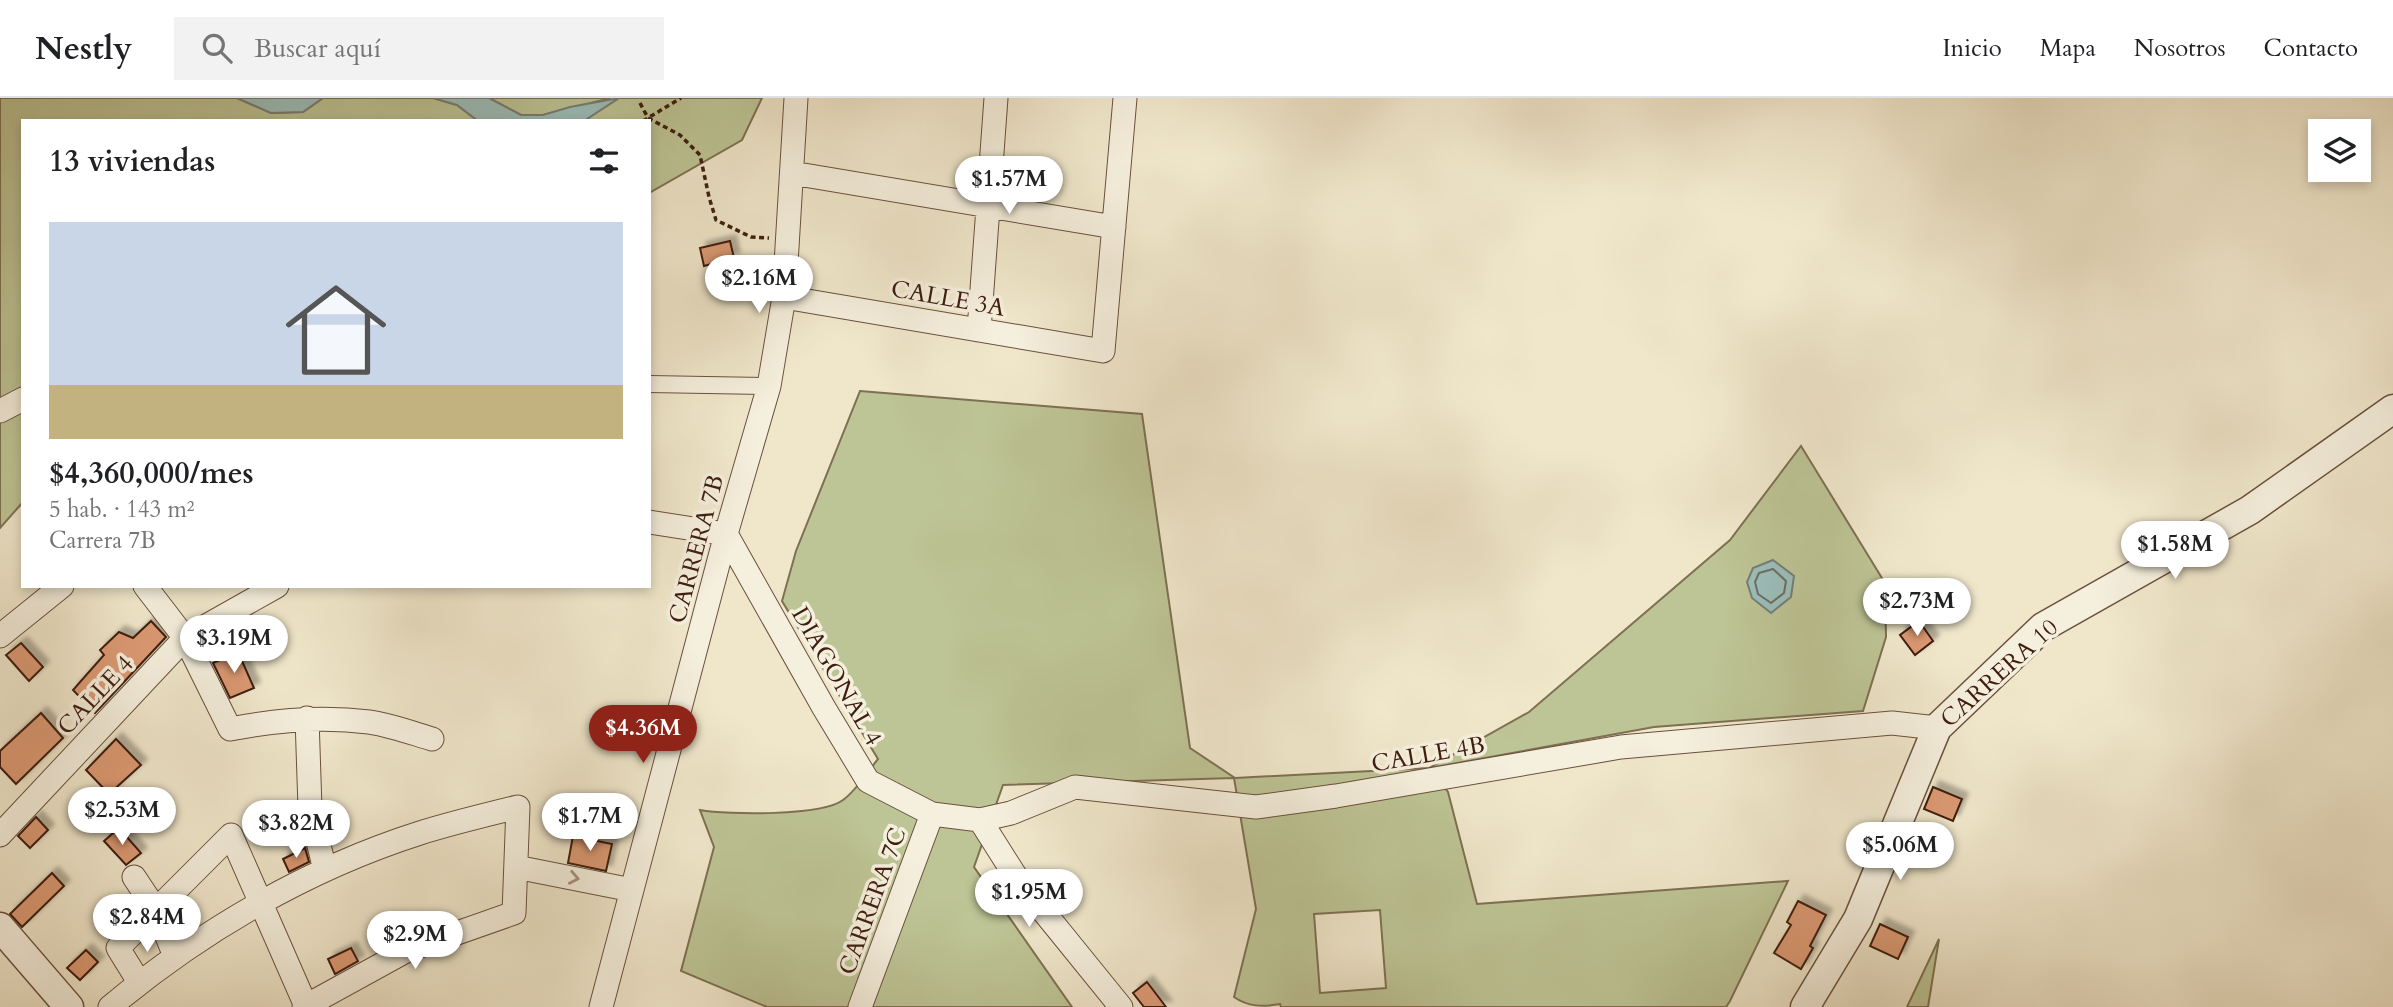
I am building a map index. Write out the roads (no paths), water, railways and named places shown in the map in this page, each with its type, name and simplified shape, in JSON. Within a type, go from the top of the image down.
[{"type":"street","name":"CARRERA 7B","points":[[601,1007],[726,534],[769,386],[784,297],[796,98]]},
{"type":"street","points":[[979,330],[996,98]]},
{"type":"street","points":[[792,173],[1114,227],[1125,98]]},
{"type":"street","name":"CALLE 3A","points":[[784,297],[1103,351],[1114,227]]},
{"type":"street","points":[[651,384],[769,386]]},
{"type":"street","points":[[0,411],[21,400]]},
{"type":"street","name":"CARRERA 10","points":[[1805,1007],[1858,919],[1937,728],[2043,627],[2250,510],[2393,409]]},
{"type":"street","points":[[651,522],[726,534]]},
{"type":"street","name":"DIAGONAL 4","points":[[726,534],[868,781],[932,814]]},
{"type":"street","points":[[0,636],[60,588]]},
{"type":"street","points":[[146,588],[184,638],[230,729],[268,721],[307,718],[370,723],[432,738]]},
{"type":"street","name":"CALLE 4","points":[[0,835],[184,638],[273,588]]},
{"type":"street","points":[[307,718],[310,808],[325,870]]},
{"type":"street","name":"CALLE 4B","points":[[932,814],[980,820],[1011,813],[1075,787],[1256,807],[1349,794],[1621,747],[1892,723],[1937,728]]},
{"type":"street","points":[[110,1007],[175,956],[261,902],[325,870],[419,833],[518,807],[514,913],[406,951],[305,1006],[261,902],[231,835],[118,948],[139,982]]},
{"type":"street","name":"CARRERA 7C","points":[[860,1007],[932,814]]},
{"type":"street","points":[[980,820],[1018,880],[1121,1007]]},
{"type":"street","points":[[516,867],[632,890]]},
{"type":"street","points":[[134,877],[156,910],[175,956]]},
{"type":"street","points":[[0,927],[69,1007]]},
{"type":"water","points":[[237,98],[323,98],[303,112],[271,113]]},
{"type":"water","points":[[433,98],[489,98],[521,115],[543,115],[619,98],[587,119],[475,119],[457,105]]},
{"type":"water","points":[[1773,560],[1794,576],[1791,597],[1771,613],[1752,598],[1747,582],[1753,568]]}]
